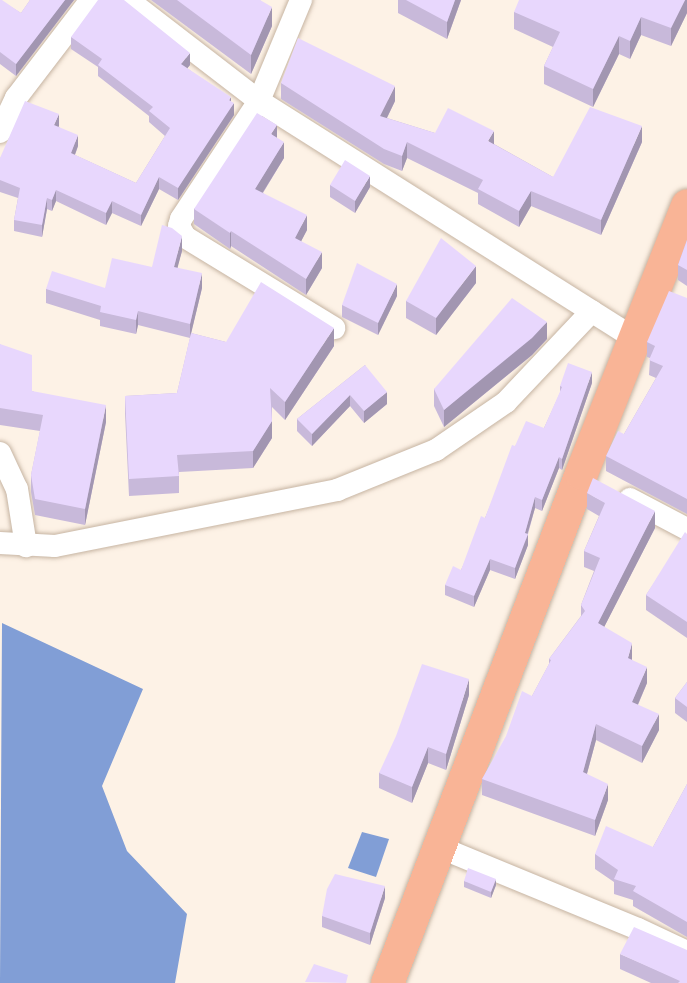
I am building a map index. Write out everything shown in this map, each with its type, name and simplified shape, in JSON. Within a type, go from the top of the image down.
[{"type":"highway","points":[[387,983],[439,847],[599,482],[634,338],[666,289],[687,205]]},
{"type":"street","points":[[0,132],[16,98],[91,0]]},
{"type":"street","points":[[129,0],[259,100],[634,338]]},
{"type":"street","points":[[302,0],[259,100],[181,219],[181,232],[334,328]]},
{"type":"street","points":[[0,543],[55,546],[337,489],[436,450],[506,402],[592,311]]},
{"type":"street","points":[[0,453],[17,489],[26,546]]},
{"type":"street","points":[[599,482],[687,529]]},
{"type":"street","points":[[439,847],[638,929],[687,952]]},
{"type":"water","points":[[2,623],[143,689],[102,786],[127,851],[187,914],[175,983],[0,983]]},
{"type":"water","points":[[362,832],[389,839],[376,877],[348,868]]},
{"type":"building","points":[[0,0],[21,13],[30,0],[65,0],[16,64],[0,52]]},
{"type":"building","points":[[98,0],[124,0],[190,53],[181,64],[231,97],[229,100],[234,103],[178,188],[159,177],[141,215],[112,201],[106,213],[56,190],[52,200],[47,198],[42,225],[14,220],[20,188],[0,180],[0,158],[25,101],[59,114],[54,125],[78,135],[71,153],[136,183],[170,128],[149,111],[153,107],[98,65],[102,59],[71,37]]},
{"type":"building","points":[[177,0],[260,0],[272,7],[251,55]]},
{"type":"building","points":[[406,0],[455,0],[447,22]]},
{"type":"building","points":[[519,0],[685,0],[671,28],[641,17],[630,41],[619,36],[593,89],[544,66],[560,32],[514,12]]},
{"type":"building","points":[[298,38],[395,86],[380,116],[435,133],[448,108],[494,131],[488,141],[553,177],[590,107],[642,126],[601,220],[531,191],[519,211],[478,189],[483,180],[407,142],[402,156],[384,149],[281,83]]},
{"type":"building","points":[[257,113],[277,125],[271,134],[284,142],[255,189],[307,215],[295,238],[322,252],[306,279],[194,209]]},
{"type":"building","points":[[345,160],[370,176],[355,201],[330,185]]},
{"type":"building","points":[[162,225],[172,228],[182,236],[174,267],[202,273],[190,324],[138,311],[136,320],[100,312],[101,306],[46,289],[52,271],[105,288],[112,258],[152,267]]},
{"type":"building","points":[[441,238],[476,266],[436,318],[406,301]]},
{"type":"building","points":[[687,240],[687,270],[678,265]]},
{"type":"building","points":[[357,263],[397,284],[378,323],[342,305]]},
{"type":"building","points":[[261,282],[334,328],[285,402],[270,388],[272,421],[253,451],[177,455],[179,476],[129,479],[125,396],[177,393],[191,333],[226,342]]},
{"type":"building","points":[[669,291],[687,298],[687,499],[606,456],[618,431],[624,434],[663,366],[649,360],[655,346],[647,342]]},
{"type":"building","points":[[512,298],[547,322],[532,338],[444,410],[434,389]]},
{"type":"building","points":[[0,344],[32,355],[32,391],[106,405],[85,509],[35,499],[31,475],[43,415],[0,408]]},
{"type":"building","points":[[568,363],[592,372],[562,459],[559,457],[542,500],[535,497],[525,533],[528,534],[515,568],[490,559],[474,596],[445,585],[453,566],[461,570],[481,516],[485,518],[512,445],[515,446],[526,421],[544,428],[562,387],[560,386]]},
{"type":"building","points":[[365,365],[387,392],[364,411],[350,395],[312,434],[297,419]]},
{"type":"building","points":[[593,478],[655,511],[598,623],[632,643],[628,658],[647,667],[632,702],[659,714],[642,746],[596,724],[583,772],[608,784],[595,820],[482,779],[506,736],[522,691],[532,696],[551,660],[549,659],[585,611],[581,605],[600,558],[584,551],[605,503],[587,493]]},
{"type":"building","points":[[685,532],[687,534],[687,622],[646,595]]},
{"type":"building","points":[[422,664],[469,679],[446,754],[428,747],[412,787],[379,773],[396,736]]},
{"type":"building","points":[[687,682],[687,707],[675,698]]},
{"type":"building","points":[[687,784],[687,922],[633,891],[636,886],[614,879],[618,870],[595,854],[606,826],[653,847]]},
{"type":"building","points":[[468,868],[496,879],[491,892],[464,881]]},
{"type":"building","points":[[335,874],[385,886],[370,933],[322,916],[327,889]]},
{"type":"building","points":[[634,927],[687,950],[687,983],[678,983],[680,981],[620,954]]},
{"type":"building","points":[[314,964],[348,975],[346,983],[305,982]]}]
